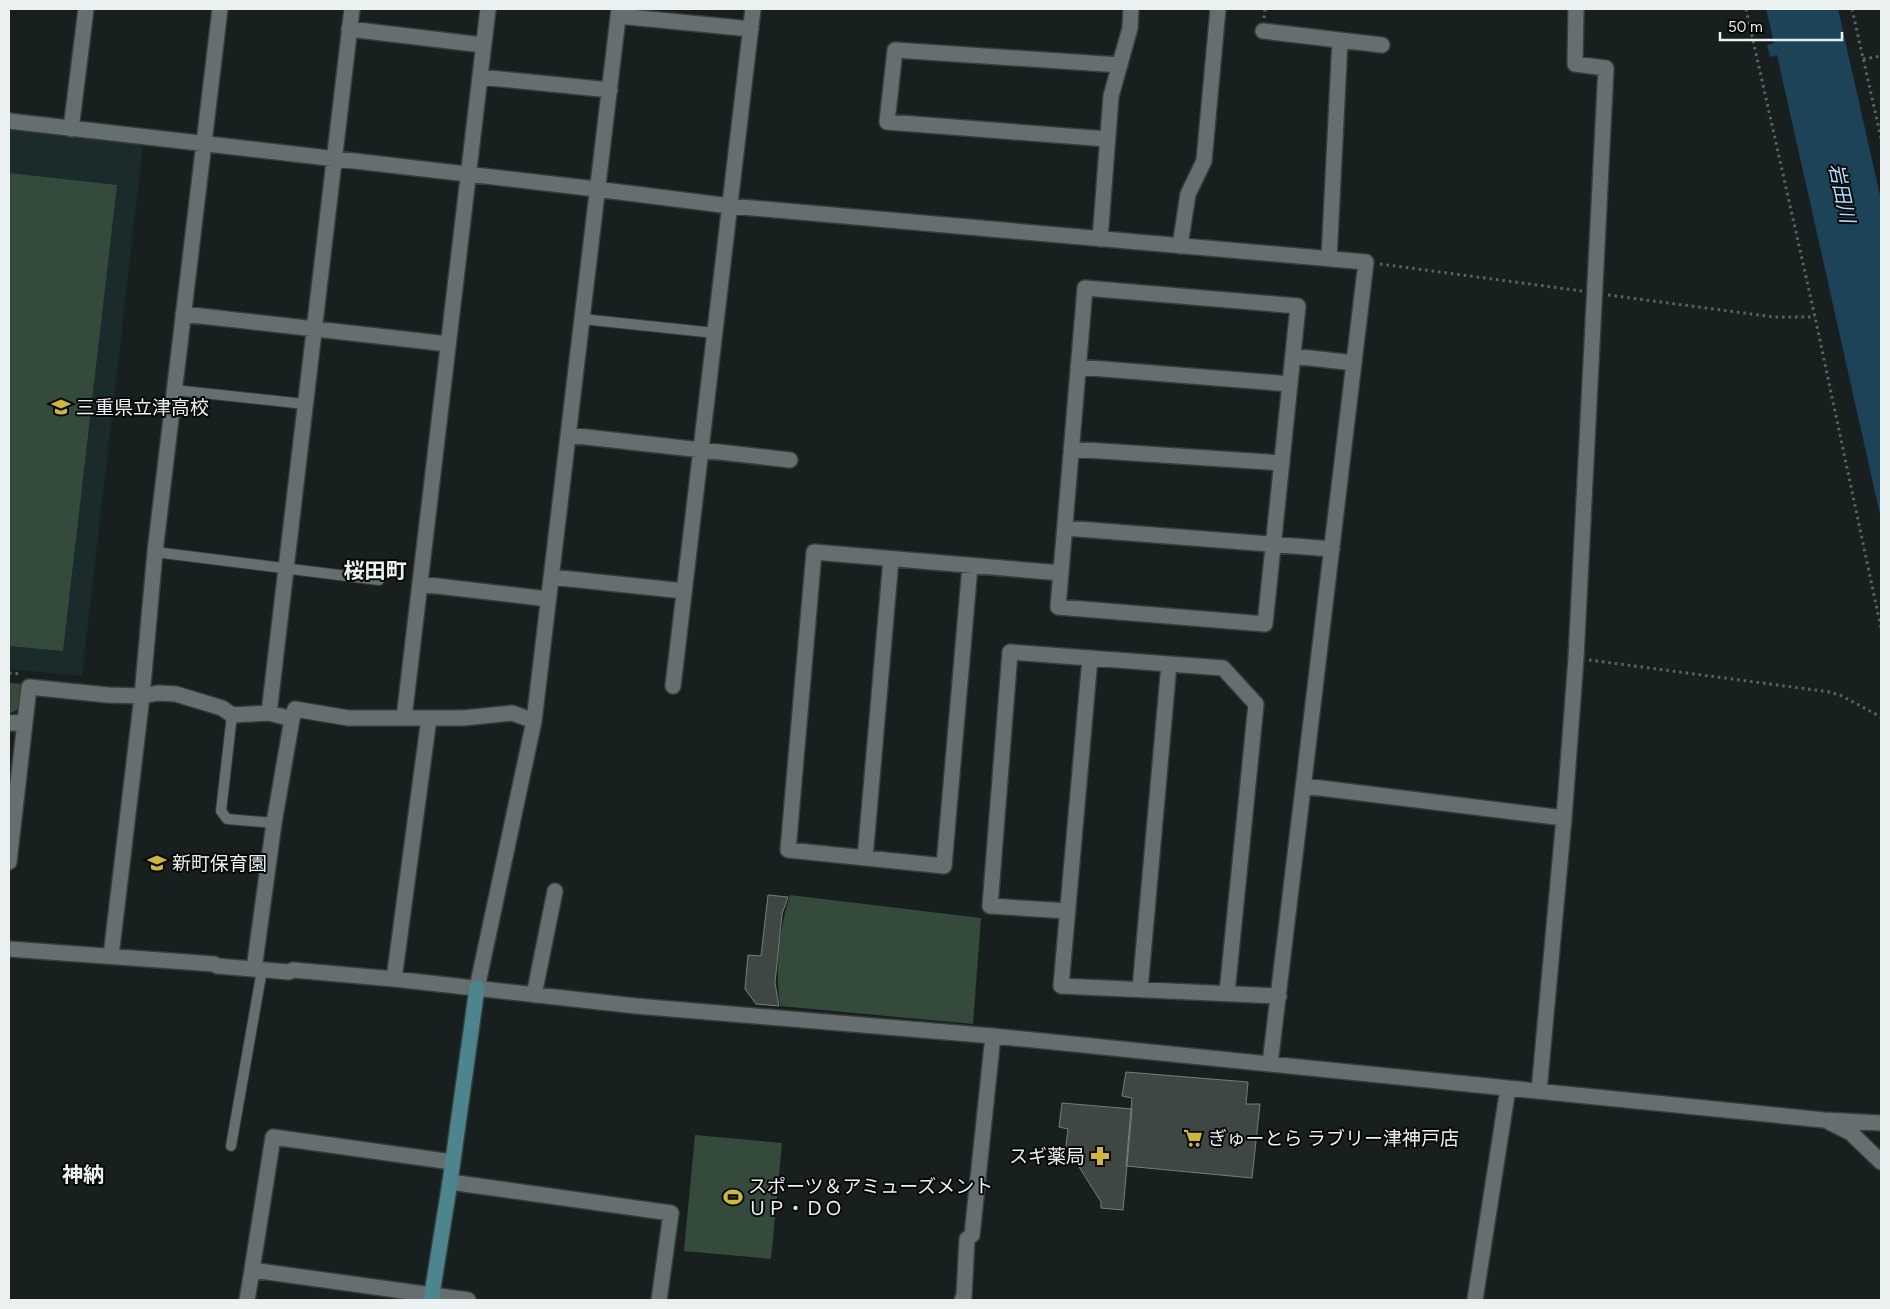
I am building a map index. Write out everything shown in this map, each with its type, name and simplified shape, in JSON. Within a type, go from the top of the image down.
[{"type":"street","points":[[72,128],[86,9]]},
{"type":"street","points":[[112,956],[142,696],[155,552],[220,9]]},
{"type":"street","points":[[269,713],[352,9]]},
{"type":"street","points":[[404,718],[488,9]]},
{"type":"street","points":[[673,686],[753,9]]},
{"type":"street","points":[[1100,239],[1111,96],[1130,28],[1131,9]]},
{"type":"street","points":[[1180,246],[1188,194],[1204,161],[1218,9]]},
{"type":"street","points":[[1539,1091],[1564,818],[1576,658],[1606,68],[1574,64],[1576,9]]},
{"type":"street","points":[[432,1298],[477,988],[534,720],[596,189],[619,12],[631,16],[751,28]]},
{"type":"street","points":[[349,29],[483,45]]},
{"type":"street","points":[[1263,31],[1382,45]]},
{"type":"street","points":[[1329,259],[1340,40]]},
{"type":"street","points":[[1107,139],[887,122],[895,50],[1120,65]]},
{"type":"street","points":[[480,77],[610,90]]},
{"type":"street","points":[[9,121],[730,206],[1366,262],[1270,1064]]},
{"type":"street","points":[[1085,288],[1298,306],[1293,356],[1265,624],[1058,607],[1085,288]]},
{"type":"street","points":[[183,314],[448,344]]},
{"type":"street","points":[[1293,356],[1354,363]]},
{"type":"street","points":[[1078,367],[1290,384]]},
{"type":"street","points":[[568,435],[790,460]]},
{"type":"street","points":[[1071,449],[1282,463]]},
{"type":"street","points":[[1064,528],[1332,549]]},
{"type":"street","points":[[970,566],[944,866],[788,850],[814,552],[1061,573]]},
{"type":"street","points":[[865,858],[891,559]]},
{"type":"street","points":[[551,577],[684,591]]},
{"type":"street","points":[[420,584],[548,599]]},
{"type":"street","points":[[1068,912],[990,906],[1010,652],[1223,668],[1256,704],[1227,993]]},
{"type":"street","points":[[1090,658],[1061,986],[1279,996]]},
{"type":"street","points":[[1140,989],[1168,664]]},
{"type":"street","points":[[9,862],[29,687],[142,696],[158,693],[176,694],[222,708],[232,715],[269,713],[292,719]]},
{"type":"street","points":[[258,969],[274,823],[295,709],[348,718],[463,718],[512,713],[534,720]]},
{"type":"street","points":[[394,979],[429,718]]},
{"type":"street","points":[[9,723],[24,722]]},
{"type":"street","points":[[1304,786],[1564,818]]},
{"type":"street","points":[[534,994],[555,891]]},
{"type":"street","points":[[9,949],[394,979],[645,1006],[993,1036],[1824,1120],[1881,1123]]},
{"type":"street","points":[[962,1300],[964,1296],[967,1239],[972,1235],[993,1036]]},
{"type":"street","points":[[1475,1300],[1508,1088]]},
{"type":"street","points":[[1824,1120],[1851,1134],[1881,1162]]},
{"type":"street","points":[[247,1300],[273,1136],[452,1162]]},
{"type":"street","points":[[450,1182],[671,1213],[659,1300]]},
{"type":"street","points":[[252,1270],[432,1298],[468,1300]]},
{"type":"lane","points":[[582,319],[715,333]]},
{"type":"lane","points":[[174,390],[305,404]]},
{"type":"lane","points":[[155,552],[379,580]]},
{"type":"lane","points":[[232,715],[221,811],[227,818],[274,823]]},
{"type":"lane","points":[[231,1146],[258,969]]},
{"type":"path","points":[[1746,9],[1815,317],[1881,628]]},
{"type":"path","points":[[1852,9],[1881,138]]},
{"type":"path","points":[[1863,59],[1881,56]]},
{"type":"path","points":[[1366,262],[1774,317],[1815,317]]},
{"type":"path","points":[[1576,658],[1830,692],[1842,696],[1881,717]]},
{"type":"shaded area","name":"三重県立津高校","points":[[9,129],[143,145],[82,676],[9,669]]},
{"type":"green space","name":"三重県立津高校","points":[[9,173],[117,185],[63,651],[9,646]]},
{"type":"green space","points":[[9,683],[22,684],[21,703],[14,712],[9,713]]},
{"type":"green space","points":[[790,895],[981,918],[973,1024],[780,1006],[779,950],[783,922]]},
{"type":"green space","name":"スポーツ＆アミューズメント ＵＰ・ＤＯ","points":[[695,1135],[782,1143],[771,1259],[684,1251]]},
{"type":"water","name":"岩田川","points":[[1766,9],[1838,9],[1881,200],[1881,519],[1777,55],[1770,57],[1767,45],[1774,43]]},
{"type":"building","points":[[768,895],[788,897],[782,914],[775,983],[779,1006],[756,1004],[745,989],[748,955],[761,956]]},
{"type":"building","name":"ぎゅーとら ラブリー津神戸店","points":[[1126,1072],[1248,1082],[1246,1104],[1260,1104],[1252,1178],[1126,1166],[1132,1098],[1122,1096]]},
{"type":"building","name":"スギ薬局","points":[[1062,1103],[1132,1109],[1123,1210],[1101,1208],[1101,1202],[1066,1146],[1068,1129],[1059,1127]]},
{"type":"place","name":"三重県立津高校","points":[[61,407]]},
{"type":"place","name":"新町保育園","points":[[157,863]]},
{"type":"place","name":"ぎゅーとら ラブリー津神戸店","points":[[1193,1138]]},
{"type":"place","name":"スギ薬局","points":[[1100,1156]]},
{"type":"place","name":"スポーツ＆アミューズメント ＵＰ・ＤＯ","points":[[733,1197]]},
{"type":"district","name":"桜田町","points":[[375,570]]},
{"type":"district","name":"神納","points":[[83,1174]]}]
